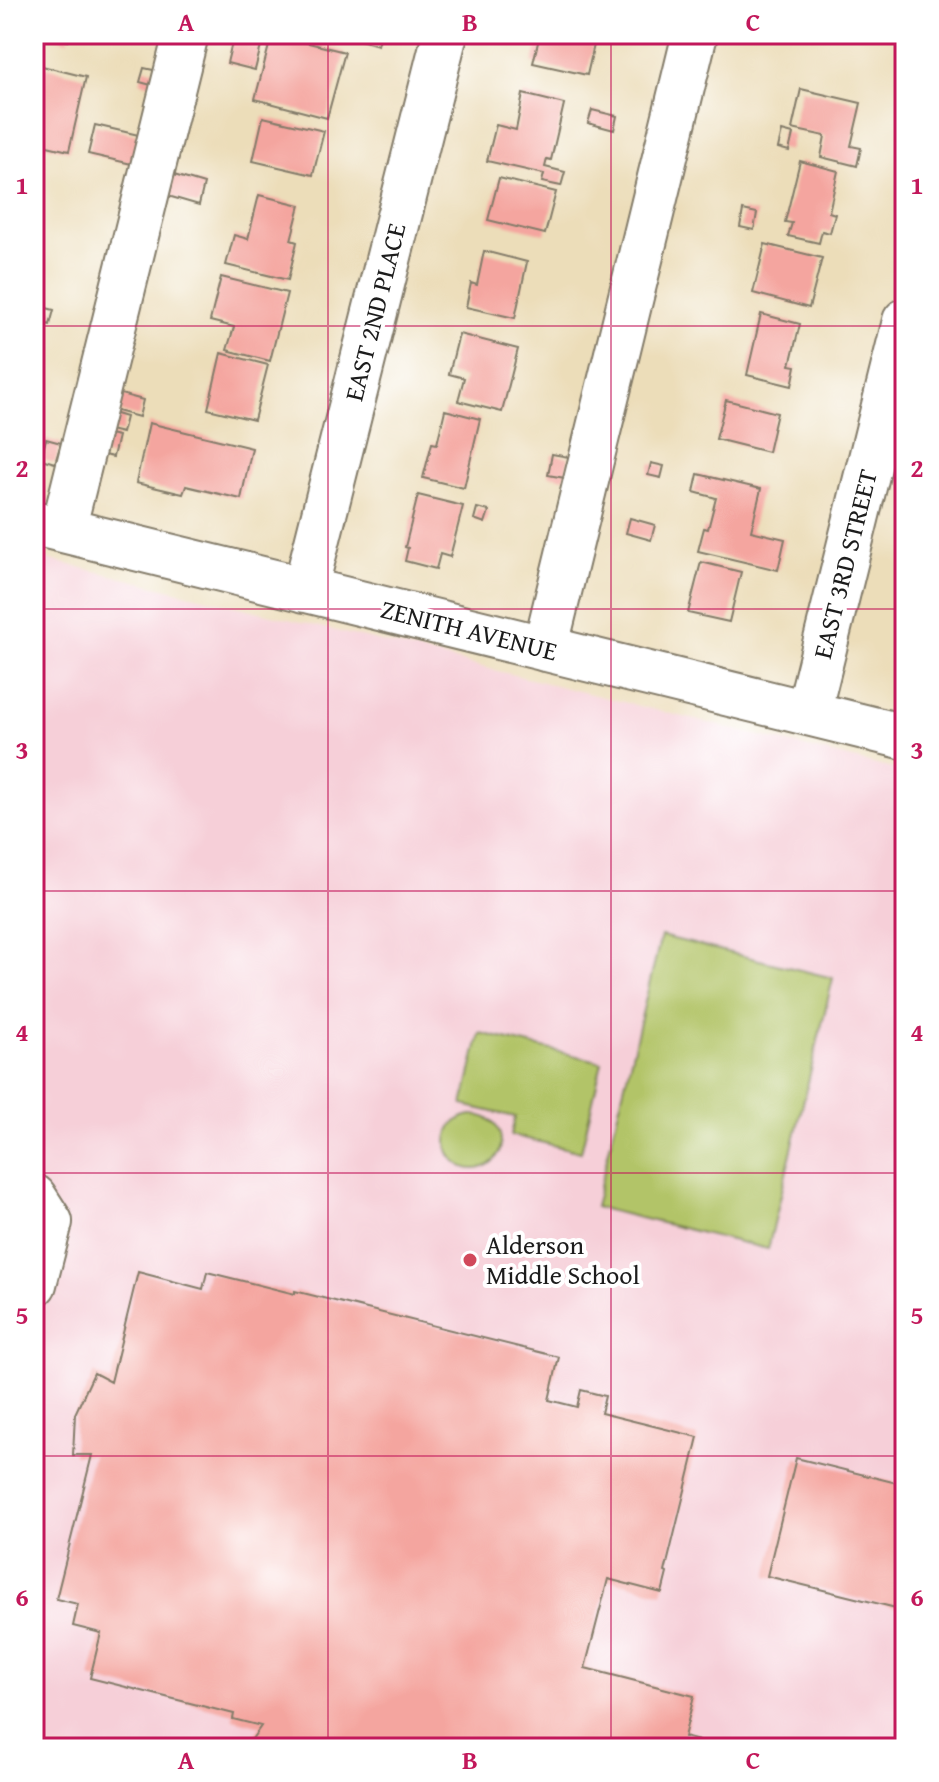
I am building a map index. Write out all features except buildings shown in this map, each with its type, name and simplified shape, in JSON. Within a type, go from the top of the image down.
[{"type":"street","points":[[48,526],[186,34]]},
{"type":"street","name":"EAST 2ND PLACE","points":[[305,590],[445,34]]},
{"type":"street","points":[[545,649],[695,34]]},
{"type":"street","name":"EAST 3RD STREET","points":[[808,713],[905,321]]},
{"type":"street","name":"ZENITH AVENUE","points":[[48,526],[905,737]]},
{"type":"street","points":[[34,1197],[50,1222],[34,1284]]},
{"type":"shaded area","name":"Alderson Middle School","points":[[34,556],[905,772],[905,1748],[34,1748]]},
{"type":"green space","points":[[661,936],[833,978],[768,1249],[595,1207]]},
{"type":"green space","points":[[480,1033],[602,1062],[581,1152],[511,1135],[515,1117],[463,1105]]},
{"type":"green space","points":[[474,1115],[493,1123],[501,1142],[493,1161],[474,1169],[455,1161],[447,1142],[455,1123]]},
{"type":"place","name":"Alderson Middle School","points":[[470,1260]]}]
